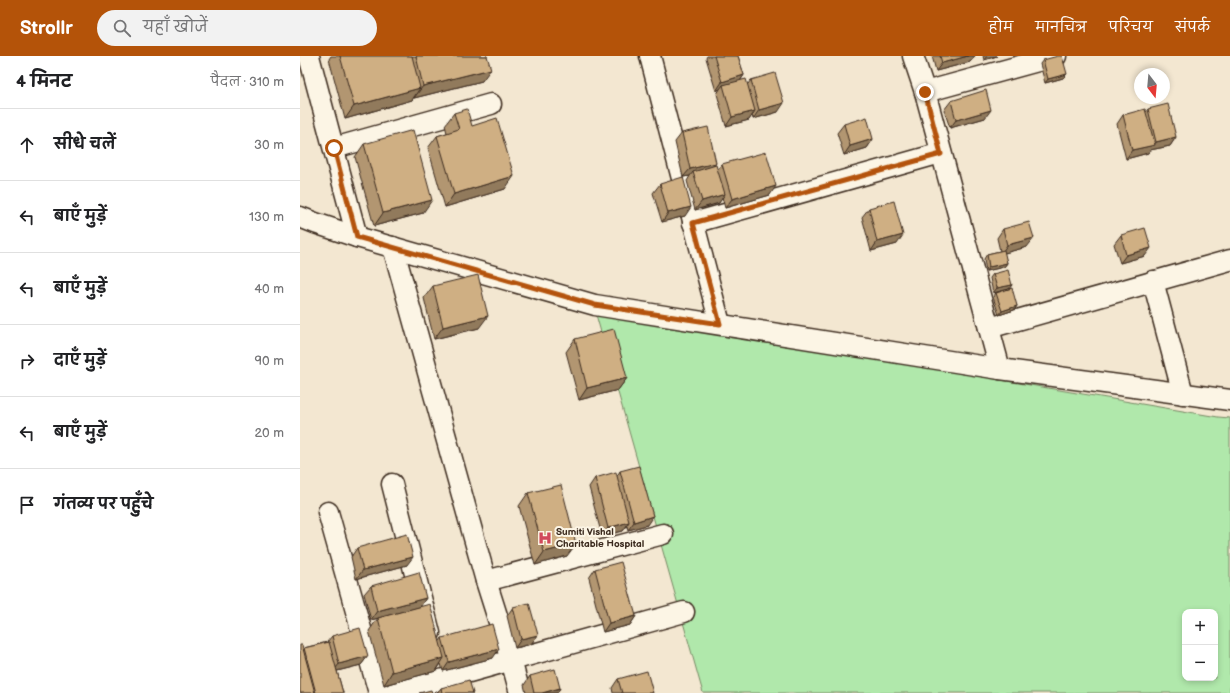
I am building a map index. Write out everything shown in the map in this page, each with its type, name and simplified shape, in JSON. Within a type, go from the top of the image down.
[{"type":"street","points":[[310,56],[357,237]]},
{"type":"street","points":[[650,56],[720,324]]},
{"type":"street","points":[[913,56],[925,92],[1000,369]]},
{"type":"street","points":[[925,92],[1015,61],[1056,56]]},
{"type":"street","points":[[334,148],[491,104]]},
{"type":"street","points":[[693,223],[941,154]]},
{"type":"street","points":[[300,217],[357,237],[595,305],[1000,369],[1230,400]]},
{"type":"street","points":[[393,247],[486,581],[520,693]]},
{"type":"street","points":[[989,328],[1153,281],[1229,263]]},
{"type":"street","points":[[1153,281],[1183,394]]},
{"type":"street","points":[[392,484],[438,665]]},
{"type":"street","points":[[328,512],[379,693]]},
{"type":"street","points":[[486,581],[663,534]]},
{"type":"street","points":[[394,693],[438,665],[511,660],[684,612]]},
{"type":"green space","points":[[595,311],[1230,418],[1230,693],[703,693]]},
{"type":"building","points":[[340,56],[412,56],[420,88],[354,106]]},
{"type":"building","points":[[416,56],[487,56],[491,69],[423,86]]},
{"type":"building","points":[[714,56],[738,56],[744,75],[722,82]]},
{"type":"building","points":[[940,56],[968,56],[942,63]]},
{"type":"building","points":[[1062,56],[1067,74],[1048,79],[1043,60]]},
{"type":"building","points":[[775,73],[784,103],[759,110],[751,80]]},
{"type":"building","points":[[746,79],[755,111],[732,117],[723,85]]},
{"type":"building","points":[[986,90],[991,110],[956,120],[951,101]]},
{"type":"building","points":[[1168,104],[1176,137],[1156,142],[1148,109]]},
{"type":"building","points":[[467,109],[472,126],[497,118],[514,176],[454,194],[437,136],[459,129],[454,113]]},
{"type":"building","points":[[1145,109],[1155,145],[1132,150],[1123,115]]},
{"type":"building","points":[[867,117],[873,139],[850,146],[844,124]]},
{"type":"building","points":[[708,127],[716,163],[690,169],[682,133]]},
{"type":"building","points":[[413,130],[432,200],[383,213],[364,144]]},
{"type":"building","points":[[766,152],[776,186],[732,199],[722,164]]},
{"type":"building","points":[[716,165],[725,194],[702,201],[693,172]]},
{"type":"building","points":[[683,177],[691,207],[668,213],[660,184]]},
{"type":"building","points":[[894,201],[903,235],[877,242],[869,208]]},
{"type":"building","points":[[1029,222],[1034,238],[1007,245],[1003,229]]},
{"type":"building","points":[[1145,228],[1151,248],[1126,255],[1121,235]]},
{"type":"building","points":[[1004,250],[1007,263],[989,267],[987,254]]},
{"type":"building","points":[[1008,270],[1012,285],[997,288],[993,274]]},
{"type":"building","points":[[478,275],[488,316],[443,327],[433,286]]},
{"type":"building","points":[[1012,288],[1017,306],[1002,311],[996,293]]},
{"type":"building","points":[[614,329],[627,378],[587,388],[575,339]]},
{"type":"building","points":[[639,466],[653,516],[634,522],[620,471]]},
{"type":"building","points":[[616,472],[629,522],[608,528],[595,478]]},
{"type":"building","points":[[561,485],[576,544],[544,552],[528,493]]},
{"type":"building","points":[[407,534],[413,557],[363,570],[357,548]]},
{"type":"building","points":[[621,562],[636,616],[609,623],[595,569]]},
{"type":"building","points":[[419,572],[426,598],[377,611],[371,586]]},
{"type":"building","points":[[529,603],[538,635],[521,639],[513,607]]},
{"type":"building","points":[[430,604],[444,658],[392,672],[378,618]]},
{"type":"building","points":[[492,624],[499,649],[449,662],[442,638]]},
{"type":"building","points":[[360,628],[368,656],[339,664],[332,636]]},
{"type":"building","points":[[329,642],[343,693],[316,693],[304,648]]},
{"type":"building","points":[[300,645],[302,645],[315,693],[300,693]]},
{"type":"building","points":[[555,669],[560,688],[542,693],[534,693],[530,676]]},
{"type":"building","points":[[647,671],[653,693],[622,693],[618,679]]},
{"type":"building","points":[[469,680],[473,693],[442,693],[441,688]]},
{"type":"building","points":[[431,690],[432,693],[419,693]]},
{"type":"place","name":"Sumiti Vishal Charitable Hospital","points":[[545,538]]},
{"type":"route","points":[[334,148],[357,237],[595,305],[720,324],[693,223],[941,154],[925,92]]}]
